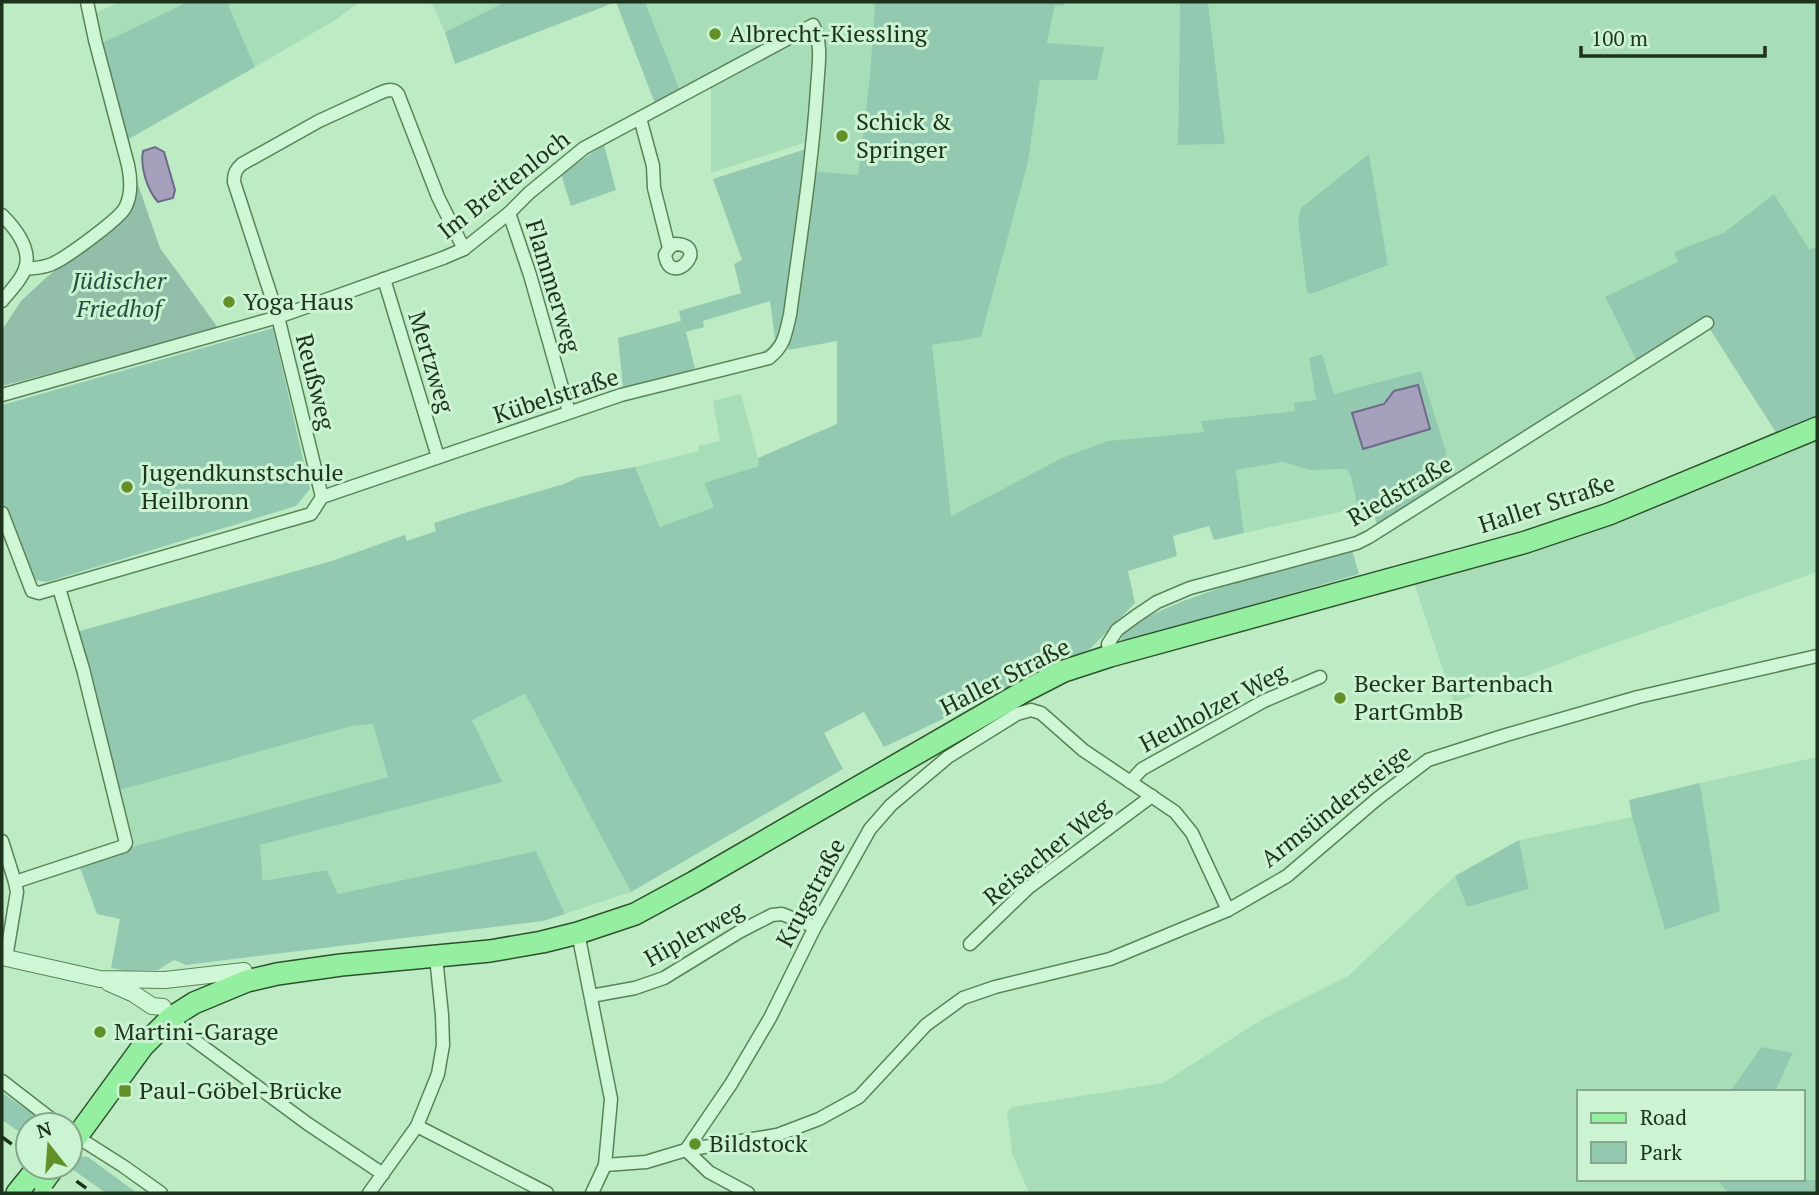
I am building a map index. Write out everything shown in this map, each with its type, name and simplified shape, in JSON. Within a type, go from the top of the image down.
[{"type":"main road","name":"Haller Straße","points":[[341,965],[436,957],[529,944],[579,933],[635,914],[1064,671],[1526,541],[1609,514],[1817,428]]},
{"type":"main road","points":[[84,1115],[185,991],[214,978],[274,966],[341,965]]},
{"type":"main road","points":[[168,1012],[247,981],[341,965]]},
{"type":"main road","points":[[17,1193],[34,1181]]},
{"type":"street","points":[[25,269],[52,264],[68,254],[116,219],[125,208],[130,195],[128,165],[94,40],[87,2]]},
{"type":"street","name":"Im Breitenloch","points":[[2,395],[278,317],[464,249],[584,148],[813,25]]},
{"type":"street","name":"Kübelstraße","points":[[2,513],[32,591],[39,593],[311,514],[322,497],[621,395],[769,358],[779,351],[790,315],[814,131],[819,48],[813,25]]},
{"type":"street","name":"Reußweg","points":[[322,497],[278,317],[234,181],[236,169],[242,163],[319,121],[380,93],[395,90],[438,197],[464,249]]},
{"type":"street","points":[[640,118],[653,166],[654,188],[669,248]]},
{"type":"street","name":"Flammerweg","points":[[509,213],[530,275],[569,412]]},
{"type":"street","points":[[2,215],[23,244],[25,254],[25,269],[2,301]]},
{"type":"street","name":"Mertzweg","points":[[384,279],[438,457]]},
{"type":"street","name":"Riedstraße","points":[[1110,656],[1108,644],[1117,630],[1157,602],[1189,588],[1357,543],[1369,537],[1707,323]]},
{"type":"street","points":[[16,882],[124,846],[126,843],[83,669],[59,588]]},
{"type":"street","name":"Armsündersteige","points":[[605,1165],[646,1162],[686,1150],[776,1135],[819,1119],[859,1097],[926,1025],[963,998],[1110,958],[1227,910],[1287,876],[1377,799],[1429,760],[1638,697],[1817,656]]},
{"type":"street","name":"Heuholzer Weg","points":[[1130,782],[1142,769],[1252,707],[1320,677]]},
{"type":"street","name":"Krugstraße","points":[[686,1150],[731,1084],[770,1018],[815,927],[870,829],[891,805],[948,757],[1017,714],[1031,710],[1046,716],[1083,750],[1130,782]]},
{"type":"street","points":[[1130,782],[1175,812],[1192,833],[1227,910]]},
{"type":"street","name":"Reisacher Weg","points":[[970,944],[1028,887],[1152,796]]},
{"type":"street","points":[[2,841],[17,892],[4,957],[100,979],[140,981],[244,971]]},
{"type":"street","name":"Hiplerweg","points":[[591,996],[635,988],[664,978],[772,915],[782,914],[815,927]]},
{"type":"street","points":[[579,933],[611,1099],[605,1165],[592,1193]]},
{"type":"street","points":[[369,1193],[417,1126],[438,1074],[443,1045],[436,957]]},
{"type":"street","points":[[100,979],[168,1012]]},
{"type":"street","points":[[140,981],[159,991],[168,1012],[187,1034],[308,1124],[383,1174]]},
{"type":"street","points":[[2,1080],[41,1111]]},
{"type":"street","points":[[417,1126],[547,1193]]},
{"type":"street","points":[[84,1142],[161,1193]]},
{"type":"street","points":[[686,1150],[709,1172],[748,1193]]},
{"type":"green space","points":[[120,2],[188,2],[102,43],[96,13]]},
{"type":"green space","points":[[188,2],[227,2],[255,67],[127,140],[102,43]]},
{"type":"green space","points":[[227,2],[359,2],[337,19],[255,67]]},
{"type":"green space","points":[[431,2],[505,2],[445,32]]},
{"type":"green space","points":[[505,2],[616,2],[455,64],[445,32]]},
{"type":"green space","points":[[616,2],[645,2],[681,93],[656,106]]},
{"type":"green space","points":[[645,2],[875,2],[870,75],[858,175],[814,171],[816,139],[711,173],[711,78],[681,93]]},
{"type":"green space","points":[[875,2],[1064,2],[1064,6],[1055,5],[1047,43],[1104,47],[1097,80],[1040,80],[1028,162],[981,337],[932,345],[951,516],[1062,458],[1107,441],[1204,432],[1201,421],[1295,411],[1294,403],[1316,400],[1309,358],[1322,354],[1334,394],[1421,371],[1446,452],[1446,466],[1452,478],[1378,528],[1371,505],[1358,508],[1347,469],[1310,470],[1283,462],[1236,470],[1244,533],[1214,540],[1209,526],[1173,536],[1177,556],[1128,571],[1135,603],[1090,649],[884,747],[864,712],[824,733],[843,769],[631,892],[525,694],[472,720],[502,782],[260,845],[263,881],[327,870],[338,894],[536,851],[565,914],[543,921],[186,965],[174,960],[158,970],[126,971],[111,968],[120,919],[97,914],[79,865],[135,846],[388,777],[373,724],[352,726],[120,790],[76,632],[332,561],[405,535],[407,541],[436,531],[434,523],[564,484],[579,477],[635,467],[660,527],[714,507],[704,483],[759,466],[758,458],[837,424],[837,341],[788,350],[814,171],[858,175],[870,75]],"holes":[[[1384,404],[1363,449],[1352,413]]]},
{"type":"green space","points":[[1065,2],[1180,2],[1178,145],[1225,144],[1208,2],[1817,2],[1817,247],[1809,249],[1774,194],[1725,232],[1675,252],[1678,262],[1609,306],[1637,362],[1452,478],[1446,466],[1446,452],[1442,442],[1334,395],[1322,354],[1309,358],[1316,400],[1296,411],[1202,421],[1204,432],[1107,441],[1062,458],[951,516],[931,345],[981,336],[1028,162],[1040,80],[1097,80],[1047,44],[1055,5],[1064,6]],"holes":[[[1368,154],[1388,265],[1311,294],[1307,292]]]},
{"type":"green space","points":[[1180,2],[1208,2],[1225,144],[1178,145]]},
{"type":"green space","points":[[604,145],[616,190],[571,206],[561,174]]},
{"type":"green space","points":[[806,149],[783,313],[784,327],[778,345],[760,356],[775,340],[770,301],[703,321],[704,327],[686,332],[695,369],[623,388],[618,338],[681,321],[679,311],[741,293],[734,264],[742,260],[713,179]]},
{"type":"green space","points":[[1369,154],[1388,265],[1311,294],[1307,292],[1298,221],[1301,208]]},
{"type":"green space","name":"Jüdischer Friedhof","points":[[137,182],[160,248],[219,329],[2,386],[2,330],[21,301],[48,276],[116,225],[134,203]]},
{"type":"green space","points":[[1774,194],[1809,249],[1817,247],[1817,415],[1777,434],[1704,320],[1637,362],[1605,297],[1678,262],[1674,252],[1725,232]]},
{"type":"green space","points":[[273,328],[310,489],[296,506],[47,582],[31,579],[2,504],[2,405]]},
{"type":"green space","points":[[741,394],[760,466],[704,483],[714,507],[660,527],[635,467],[699,451],[698,446],[720,441],[713,401]]},
{"type":"green space","points":[[1817,415],[1817,572],[1454,703],[1414,583],[1497,539],[1628,497]]},
{"type":"green space","points":[[1283,462],[1310,470],[1347,469],[1358,508],[1244,533],[1236,470]]},
{"type":"green space","points":[[1352,550],[1359,574],[1130,640],[1121,640],[1132,627],[1155,613],[1188,599]]},
{"type":"green space","points":[[525,694],[631,892],[565,914],[536,851],[338,894],[327,870],[264,882],[259,845],[501,782],[472,720]]},
{"type":"green space","points":[[374,724],[389,777],[135,846],[120,790],[352,726]]},
{"type":"green space","points":[[1817,757],[1817,1180],[1805,1180],[1805,1090],[1776,1090],[1793,1054],[1761,1047],[1731,1090],[1577,1090],[1577,1181],[1718,1181],[1728,1193],[1029,1193],[1012,1153],[1007,1112],[1012,1107],[1163,1083],[1261,1020],[1348,976],[1455,876],[1467,907],[1529,889],[1519,840],[1632,817],[1665,930],[1719,911],[1700,783]]},
{"type":"green space","points":[[1700,783],[1720,911],[1665,930],[1629,800]]},
{"type":"green space","points":[[1519,840],[1529,889],[1467,907],[1455,876]]},
{"type":"green space","points":[[1761,1047],[1793,1053],[1776,1090],[1731,1090]]},
{"type":"green space","points":[[2,1093],[29,1111],[14,1111],[14,1128],[2,1120]]},
{"type":"green space","points":[[84,1157],[137,1193],[106,1193],[84,1178]]},
{"type":"green space","points":[[1817,1180],[1817,1193],[1728,1193],[1718,1181]]},
{"type":"shaded area","points":[[155,147],[164,152],[175,190],[173,198],[158,202],[148,185],[143,164],[143,151]]},
{"type":"shaded area","points":[[1418,385],[1430,429],[1363,449],[1352,413],[1384,404],[1394,391]]},
{"type":"railway","points":[[2,1137],[14,1146]]},
{"type":"railway","points":[[76,1181],[93,1193]]},
{"type":"place","name":"Albrecht-Kiessling","points":[[715,34]]},
{"type":"place","name":"Schick & Springer","points":[[842,136]]},
{"type":"place","name":"Yoga Haus","points":[[229,302]]},
{"type":"place","name":"Jugendkunstschule Heilbronn","points":[[127,487]]},
{"type":"place","name":"Becker Bartenbach PartGmbB","points":[[1340,698]]},
{"type":"place","name":"Martini-Garage","points":[[100,1032]]},
{"type":"place","name":"Paul-Göbel-Brücke","points":[[125,1091]]},
{"type":"place","name":"Bildstock","points":[[695,1144]]}]
